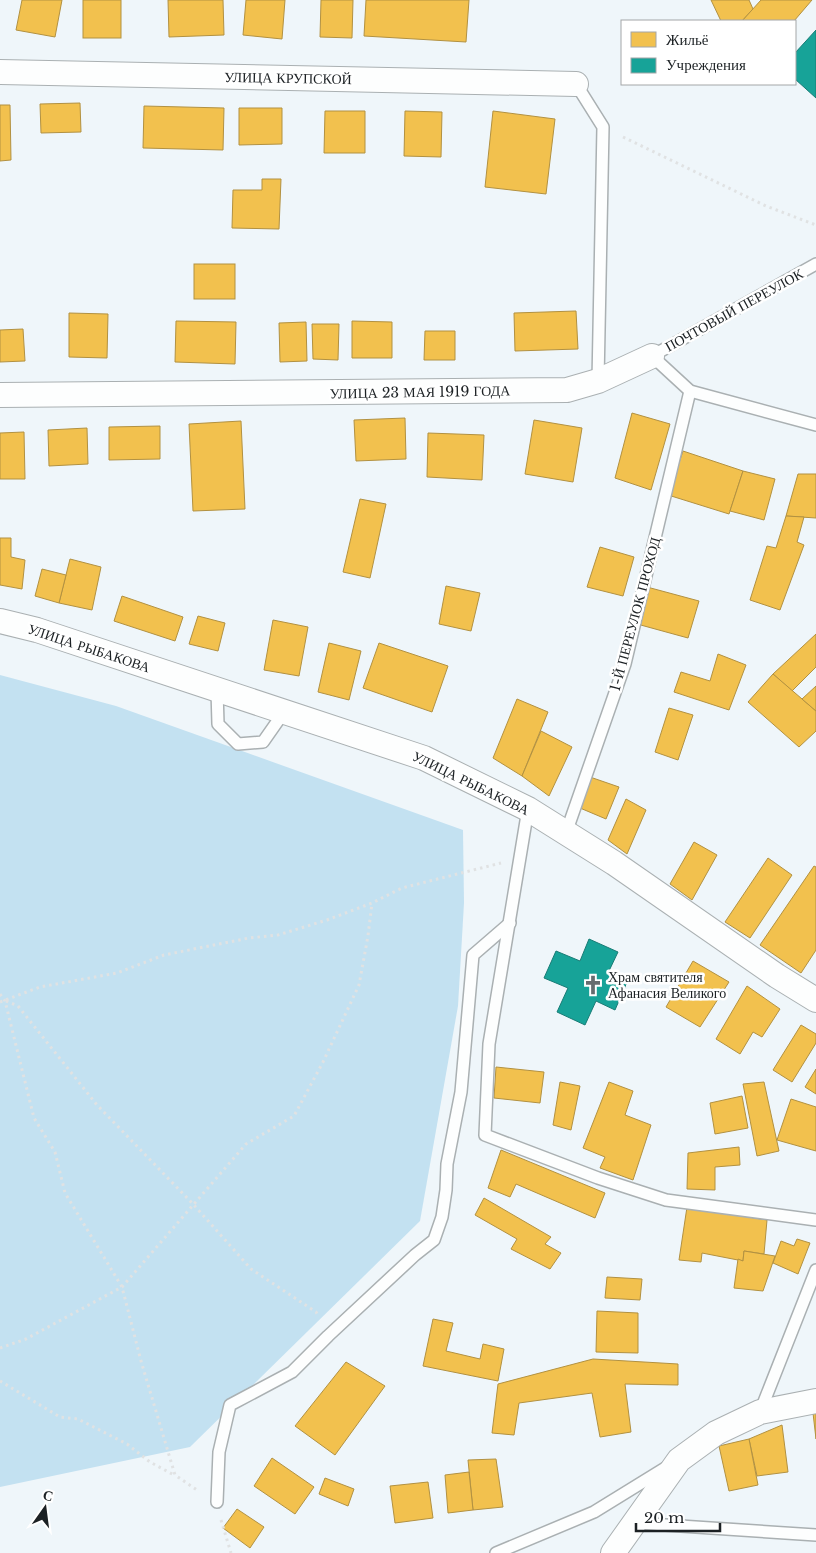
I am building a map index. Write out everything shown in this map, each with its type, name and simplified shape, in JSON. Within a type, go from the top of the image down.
[{"type":"street","name":"УЛИЦА КРУПСКОЙ","points":[[0,72],[576,84]]},
{"type":"street","name":"УЛИЦА 23 МАЯ 1919 ГОДА","points":[[0,396],[567,390],[598,381],[652,356]]},
{"type":"street","name":"УЛИЦА РЫБАКОВА","points":[[0,621],[37,630],[424,758],[528,809],[614,863],[776,976],[816,1000]]},
{"type":"street","points":[[613,1553],[679,1460],[716,1432],[760,1412],[816,1401]]},
{"type":"lane","points":[[576,84],[603,127],[598,381]]},
{"type":"lane","name":"ПОЧТОВЫЙ ПЕРЕУЛОК","points":[[652,356],[816,264]]},
{"type":"lane","points":[[652,356],[690,391],[816,425]]},
{"type":"lane","name":"1-Й ПЕРЕУЛОК ПРОХОД","points":[[566,833],[625,664],[690,391]]},
{"type":"lane","points":[[217,690],[218,724],[238,744],[263,742],[284,712]]},
{"type":"lane","points":[[528,809],[489,1044],[485,1135],[598,1178],[666,1200],[816,1220]]},
{"type":"lane","points":[[217,1502],[219,1452],[230,1405],[292,1372],[415,1255],[434,1240],[442,1216],[451,1138],[461,1092],[473,954],[510,923]]},
{"type":"lane","points":[[760,1412],[816,1270]]},
{"type":"lane","points":[[496,1553],[594,1512],[679,1460]]},
{"type":"lane","points":[[635,1523],[816,1534]]},
{"type":"path","points":[[603,127],[766,206],[816,225]]},
{"type":"path","points":[[0,1002],[40,987],[117,973],[164,955],[249,938],[278,935],[327,920],[372,903],[402,888],[488,865],[498,863],[518,864]]},
{"type":"path","points":[[0,1348],[26,1339],[122,1287],[246,1144],[294,1116],[323,1062],[359,985],[372,903]]},
{"type":"path","points":[[0,994],[6,1001],[18,1006],[97,1105],[194,1204],[251,1268],[316,1312],[328,1336]]},
{"type":"path","points":[[6,1001],[34,1118],[54,1152],[65,1193],[122,1287],[175,1476]]},
{"type":"path","points":[[0,1381],[60,1417],[78,1419],[127,1444],[150,1462],[217,1502],[231,1553]]},
{"type":"shaded area","points":[[0,675],[116,706],[463,830],[464,903],[458,1006],[420,1221],[190,1447],[0,1487]]},
{"type":"building: Жильё","points":[[22,0],[62,0],[55,37],[16,30]]},
{"type":"building: Жильё","points":[[83,0],[121,0],[121,38],[83,38]]},
{"type":"building: Жильё","points":[[168,0],[223,0],[224,35],[169,37]]},
{"type":"building: Жильё","points":[[246,0],[285,0],[282,39],[243,35]]},
{"type":"building: Жильё","points":[[321,0],[353,0],[352,38],[320,37]]},
{"type":"building: Жильё","points":[[366,0],[469,0],[466,42],[364,36]]},
{"type":"building: Жильё","points":[[711,0],[749,0],[753,9],[743,20],[721,20]]},
{"type":"building: Жильё","points":[[761,0],[812,0],[795,20],[743,20]]},
{"type":"building: Жильё","points":[[80,103],[81,132],[41,133],[40,104]]},
{"type":"building: Жильё","points":[[0,105],[10,105],[11,160],[0,161]]},
{"type":"building: Жильё","points":[[144,106],[224,108],[223,150],[143,148]]},
{"type":"building: Жильё","points":[[239,108],[282,108],[282,144],[239,145]]},
{"type":"building: Жильё","points":[[325,111],[365,111],[365,153],[324,153]]},
{"type":"building: Жильё","points":[[405,111],[442,112],[441,157],[404,156]]},
{"type":"building: Жильё","points":[[493,111],[555,119],[546,194],[485,187]]},
{"type":"building: Жильё","points":[[262,179],[281,179],[279,229],[232,228],[233,190],[262,190]]},
{"type":"building: Жильё","points":[[194,264],[235,264],[235,299],[194,299]]},
{"type":"building: Жильё","points":[[576,311],[578,349],[515,351],[514,313]]},
{"type":"building: Жильё","points":[[69,313],[108,314],[107,358],[69,357]]},
{"type":"building: Жильё","points":[[176,321],[236,322],[235,364],[175,362]]},
{"type":"building: Жильё","points":[[352,321],[392,322],[392,358],[352,358]]},
{"type":"building: Жильё","points":[[306,322],[307,361],[280,362],[279,323]]},
{"type":"building: Жильё","points":[[312,324],[339,324],[338,360],[313,359]]},
{"type":"building: Жильё","points":[[23,329],[25,361],[0,362],[0,330]]},
{"type":"building: Жильё","points":[[425,331],[455,331],[455,360],[424,360]]},
{"type":"building: Жильё","points":[[632,413],[670,424],[651,490],[615,478]]},
{"type":"building: Жильё","points":[[405,418],[406,459],[356,461],[354,420]]},
{"type":"building: Жильё","points":[[534,420],[582,428],[573,482],[525,474]]},
{"type":"building: Жильё","points":[[241,421],[245,509],[193,511],[189,424]]},
{"type":"building: Жильё","points":[[160,426],[160,459],[109,460],[109,427]]},
{"type":"building: Жильё","points":[[87,428],[88,464],[49,466],[48,430]]},
{"type":"building: Жильё","points":[[24,432],[25,479],[0,479],[0,433]]},
{"type":"building: Жильё","points":[[428,433],[484,435],[482,480],[427,477]]},
{"type":"building: Жильё","points":[[683,451],[743,471],[729,514],[668,495]]},
{"type":"building: Жильё","points":[[743,471],[775,479],[764,520],[730,511]]},
{"type":"building: Жильё","points":[[798,474],[816,474],[816,518],[786,516]]},
{"type":"building: Жильё","points":[[360,499],[386,504],[370,578],[343,572]]},
{"type":"building: Жильё","points":[[786,516],[804,517],[797,542],[804,545],[780,610],[750,600],[767,546],[776,548]]},
{"type":"building: Жильё","points":[[0,538],[11,538],[11,557],[25,560],[22,589],[0,585]]},
{"type":"building: Жильё","points":[[600,547],[634,557],[623,596],[587,587]]},
{"type":"building: Жильё","points":[[70,559],[101,567],[92,610],[59,603]]},
{"type":"building: Жильё","points":[[42,569],[66,575],[59,603],[35,596]]},
{"type":"building: Жильё","points":[[446,586],[480,593],[471,631],[439,624]]},
{"type":"building: Жильё","points":[[647,587],[699,601],[688,638],[637,624]]},
{"type":"building: Жильё","points":[[122,596],[183,617],[175,641],[114,621]]},
{"type":"building: Жильё","points":[[198,616],[225,623],[218,651],[189,644]]},
{"type":"building: Жильё","points":[[273,620],[308,627],[299,676],[264,670]]},
{"type":"building: Жильё","points":[[816,634],[816,667],[792,691],[773,674]]},
{"type":"building: Жильё","points":[[329,643],[361,651],[349,700],[318,692]]},
{"type":"building: Жильё","points":[[379,643],[448,666],[432,712],[363,688]]},
{"type":"building: Жильё","points":[[718,654],[746,665],[729,710],[674,692],[681,672],[710,681]]},
{"type":"building: Жильё","points":[[773,674],[816,711],[816,731],[799,747],[748,702]]},
{"type":"building: Жильё","points":[[816,686],[816,711],[802,699]]},
{"type":"building: Жильё","points":[[517,699],[548,712],[522,776],[493,758]]},
{"type":"building: Жильё","points":[[669,708],[693,715],[678,760],[655,752]]},
{"type":"building: Жильё","points":[[541,731],[572,747],[549,796],[522,776]]},
{"type":"building: Жильё","points":[[590,777],[619,787],[606,819],[580,808]]},
{"type":"building: Жильё","points":[[626,799],[646,810],[627,854],[608,840]]},
{"type":"building: Жильё","points":[[694,842],[717,855],[692,900],[670,884]]},
{"type":"building: Жильё","points":[[768,858],[792,875],[750,938],[725,922]]},
{"type":"building: Жильё","points":[[814,866],[816,867],[816,950],[801,973],[760,945]]},
{"type":"building: Жильё","points":[[693,961],[729,982],[700,1027],[666,1007]]},
{"type":"building: Жильё","points":[[747,986],[780,1009],[762,1037],[753,1032],[740,1054],[716,1039]]},
{"type":"building: Жильё","points":[[801,1025],[816,1034],[816,1043],[792,1082],[773,1070]]},
{"type":"building: Жильё","points":[[496,1067],[544,1072],[540,1103],[494,1098]]},
{"type":"building: Жильё","points":[[816,1069],[816,1094],[805,1087]]},
{"type":"building: Жильё","points":[[560,1082],[580,1086],[571,1130],[553,1125]]},
{"type":"building: Жильё","points":[[609,1082],[633,1091],[625,1115],[651,1125],[633,1180],[600,1168],[605,1157],[583,1148]]},
{"type":"building: Жильё","points":[[764,1082],[779,1151],[757,1156],[743,1084]]},
{"type":"building: Жильё","points":[[742,1096],[748,1128],[715,1134],[710,1103]]},
{"type":"building: Жильё","points":[[791,1099],[816,1107],[816,1151],[777,1140]]},
{"type":"building: Жильё","points":[[739,1147],[740,1165],[715,1167],[715,1190],[687,1189],[688,1153]]},
{"type":"building: Жильё","points":[[501,1150],[605,1193],[595,1218],[516,1184],[510,1197],[488,1188]]},
{"type":"building: Жильё","points":[[484,1198],[551,1237],[545,1244],[561,1253],[550,1269],[511,1249],[517,1239],[475,1215]]},
{"type":"building: Жильё","points":[[687,1207],[767,1220],[764,1254],[744,1251],[743,1261],[702,1253],[701,1262],[679,1260]]},
{"type":"building: Жильё","points":[[797,1239],[810,1243],[798,1274],[773,1263],[781,1241],[794,1246]]},
{"type":"building: Жильё","points":[[744,1251],[775,1256],[763,1291],[734,1288],[738,1259],[743,1261]]},
{"type":"building: Жильё","points":[[607,1277],[642,1279],[640,1300],[605,1298]]},
{"type":"building: Жильё","points":[[597,1311],[638,1313],[638,1353],[596,1352]]},
{"type":"building: Жильё","points":[[433,1319],[453,1323],[446,1351],[480,1359],[483,1344],[504,1349],[498,1381],[423,1366]]},
{"type":"building: Жильё","points":[[593,1359],[678,1364],[678,1385],[625,1384],[631,1432],[600,1437],[592,1393],[519,1403],[514,1435],[492,1433],[498,1384]]},
{"type":"building: Жильё","points":[[346,1362],[385,1386],[335,1455],[295,1426]]},
{"type":"building: Жильё","points":[[816,1412],[816,1439],[813,1413]]},
{"type":"building: Жильё","points":[[782,1425],[788,1472],[757,1476],[749,1439]]},
{"type":"building: Жильё","points":[[749,1439],[758,1485],[729,1491],[719,1446]]},
{"type":"building: Жильё","points":[[272,1458],[314,1487],[295,1514],[254,1486]]},
{"type":"building: Жильё","points":[[496,1459],[503,1507],[473,1510],[468,1460]]},
{"type":"building: Жильё","points":[[469,1472],[473,1510],[448,1513],[445,1475]]},
{"type":"building: Жильё","points":[[325,1478],[354,1489],[348,1506],[319,1494]]},
{"type":"building: Жильё","points":[[428,1482],[433,1518],[395,1523],[390,1486]]},
{"type":"building: Жильё","points":[[237,1509],[264,1527],[250,1548],[223,1528]]},
{"type":"building: Учреждения","points":[[816,30],[816,98],[796,80],[796,52]]},
{"type":"building: Учреждения","name":"Храм святителя Афанасия Великого","points":[[589,939],[618,952],[608,973],[627,982],[615,1010],[596,1001],[585,1025],[557,1012],[568,988],[544,978],[556,951],[580,961]]},
{"type":"place","name":"Храм святителя Афанасия Великого","points":[[593,985]]}]
